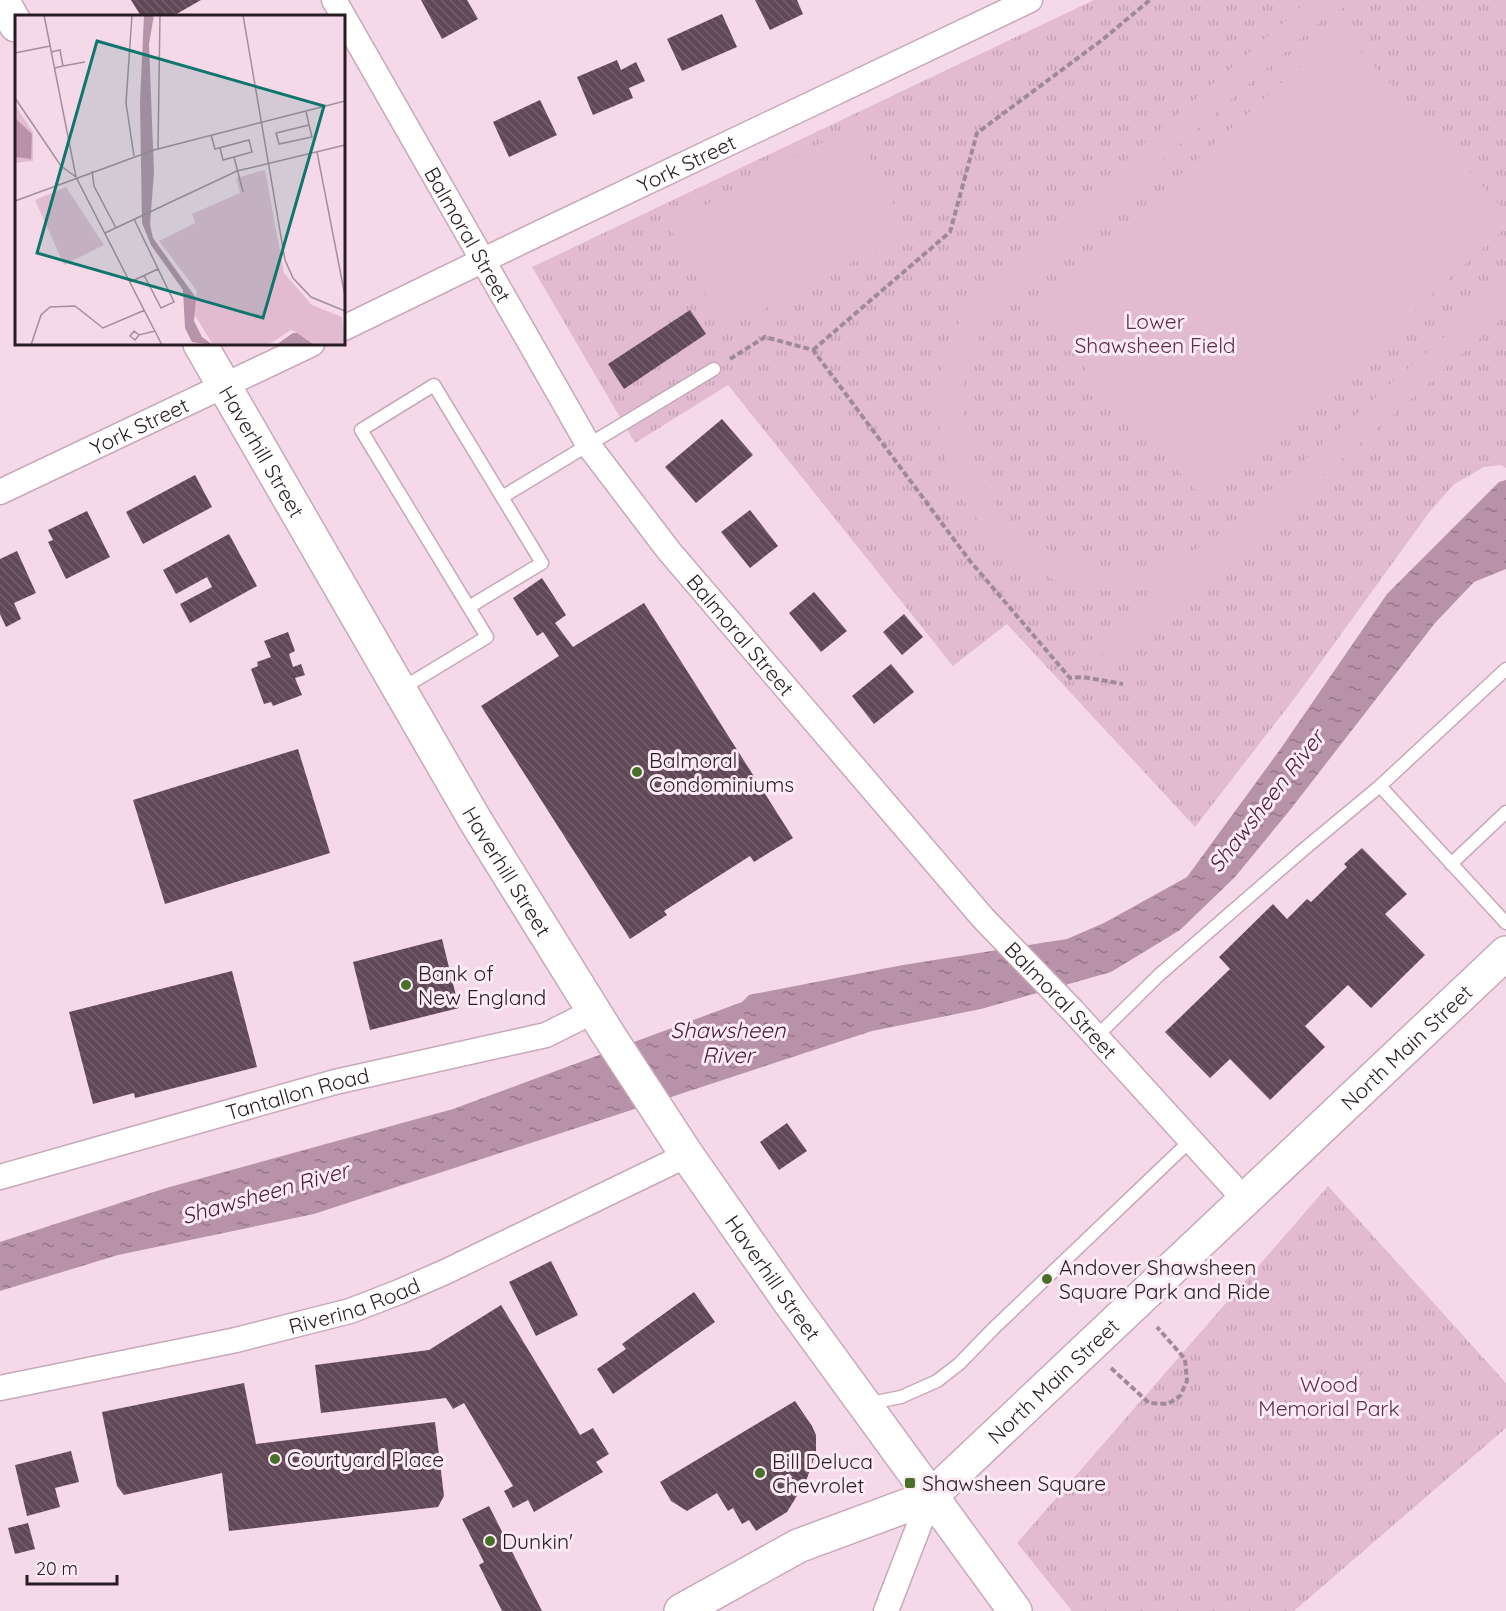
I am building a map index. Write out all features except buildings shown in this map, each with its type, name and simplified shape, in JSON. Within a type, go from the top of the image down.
[{"type":"main road","points":[[2,0],[15,23]]},
{"type":"main road","name":"Haverhill Street","points":[[201,345],[475,820],[601,1023],[687,1155],[930,1497],[1015,1611]]},
{"type":"main road","name":"North Main Street","points":[[681,1611],[798,1546],[930,1497],[1506,954]]},
{"type":"street","name":"Balmoral Street","points":[[334,0],[343,15]]},
{"type":"street","name":"York Street","points":[[345,328],[1029,0]]},
{"type":"street","name":"Balmoral Street","points":[[345,19],[589,446],[669,551],[983,918],[1073,1011],[1245,1200]]},
{"type":"street","name":"York Street","points":[[0,492],[310,345]]},
{"type":"street","name":"Tantallon Road","points":[[0,1176],[335,1082],[601,1023]]},
{"type":"street","name":"Riverina Road","points":[[0,1388],[236,1340],[350,1311],[445,1272],[687,1155]]},
{"type":"street","points":[[886,1611],[930,1497]]},
{"type":"lane","points":[[502,497],[714,369]]},
{"type":"lane","points":[[400,690],[487,637],[469,608],[361,430],[434,385],[542,563],[469,608]]},
{"type":"lane","points":[[1096,1037],[1158,975],[1380,786],[1506,669]]},
{"type":"lane","points":[[1380,786],[1506,923]]},
{"type":"lane","points":[[1451,864],[1506,812]]},
{"type":"lane","points":[[864,1404],[901,1397],[937,1381],[1191,1140]]},
{"type":"path","points":[[813,350],[950,232],[977,133],[1102,40],[1150,0]]},
{"type":"path","points":[[714,369],[765,337],[813,350],[970,561],[1070,678],[1083,677],[1123,684]]},
{"type":"path","points":[[1088,1347],[1149,1403],[1168,1404],[1180,1396],[1187,1381],[1185,1359],[1136,1303]]},
{"type":"green space","name":"Lower Shawsheen Field","points":[[1094,0],[1506,0],[1506,468],[1501,465],[1484,467],[1453,485],[1428,514],[1297,695],[1195,827],[1007,624],[953,666],[728,385],[635,443],[532,267]]},
{"type":"green space","points":[[1309,0],[1356,0],[1322,20],[1014,290],[987,324],[970,359],[963,406],[964,430],[973,464],[988,494],[1008,520],[1033,540],[1062,556],[1094,565],[1127,567],[1170,561],[1193,551],[1222,533],[1506,282],[1506,315],[1110,664],[1094,645],[1157,589],[1103,590],[1063,583],[1023,563],[1000,545],[963,499],[942,444],[939,415],[944,357],[964,314],[993,276]]},
{"type":"green space","points":[[1341,29],[1506,212],[1506,227],[1205,500],[1032,309]]},
{"type":"green space","points":[[852,126],[908,232],[725,330],[669,225]]},
{"type":"green space","name":"Wood Memorial Park","points":[[1328,1186],[1506,1383],[1506,1428],[1294,1611],[1072,1611],[1017,1543]]},
{"type":"water","name":"Shawsheen River","points":[[1506,480],[1506,569],[1474,582],[1435,623],[1235,877],[1180,930],[1111,972],[981,1009],[872,1031],[314,1214],[118,1255],[0,1291],[0,1242],[166,1188],[453,1109],[742,1002],[749,995],[903,965],[1067,939],[1104,923],[1187,877],[1279,751],[1387,594],[1499,482]]},
{"type":"place","name":"Balmoral Condominiums","points":[[637,772]]},
{"type":"place","name":"Bank of New England","points":[[406,985]]},
{"type":"place","name":"Andover Shawsheen Square Park and Ride","points":[[1047,1279]]},
{"type":"place","name":"Courtyard Place","points":[[275,1459]]},
{"type":"place","name":"Bill Deluca Chevrolet","points":[[760,1473]]},
{"type":"place","name":"Shawsheen Square","points":[[910,1483]]},
{"type":"place","name":"Dunkin'","points":[[490,1541]]}]
